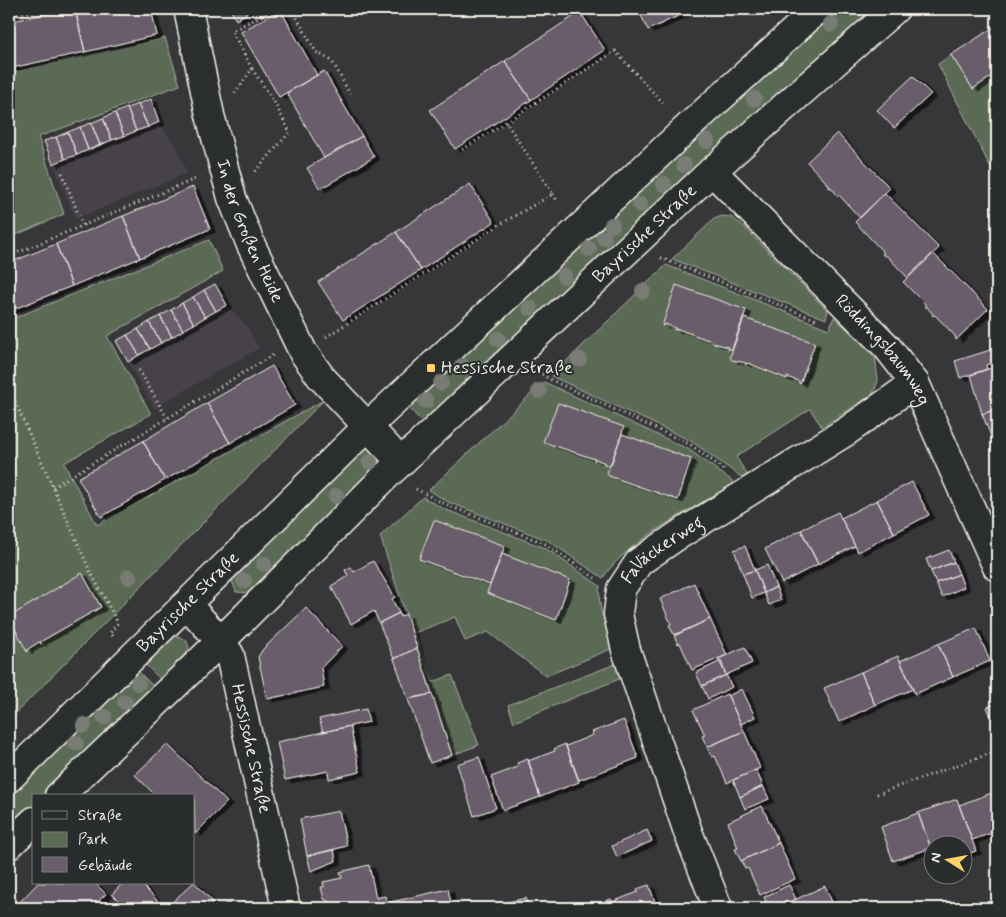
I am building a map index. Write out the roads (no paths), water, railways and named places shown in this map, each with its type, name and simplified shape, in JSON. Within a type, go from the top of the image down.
[{"type":"street","name":"In der Großen Heide","points":[[188,9],[210,115],[232,198],[300,346],[321,377],[368,426]]},
{"type":"street","name":"Bayrische Straße","points":[[9,778],[368,426],[687,128],[818,9]]},
{"type":"street","name":"Bayrische Straße","points":[[61,794],[221,640],[401,462],[712,171],[895,9]]},
{"type":"street","name":"Röddingsbaumweg","points":[[712,171],[887,347],[915,383],[997,568]]},
{"type":"street","name":"Falläckerweg","points":[[718,908],[688,832],[626,650],[618,614],[621,589],[639,562],[847,430],[915,383]]},
{"type":"street","points":[[368,426],[401,462]]},
{"type":"street","name":"Hessische Straße","points":[[186,604],[221,640],[230,655],[286,908]]},
{"type":"street","points":[[9,845],[32,823]]},
{"type":"place","name":"Hessische Straße","points":[[431,368]]}]
